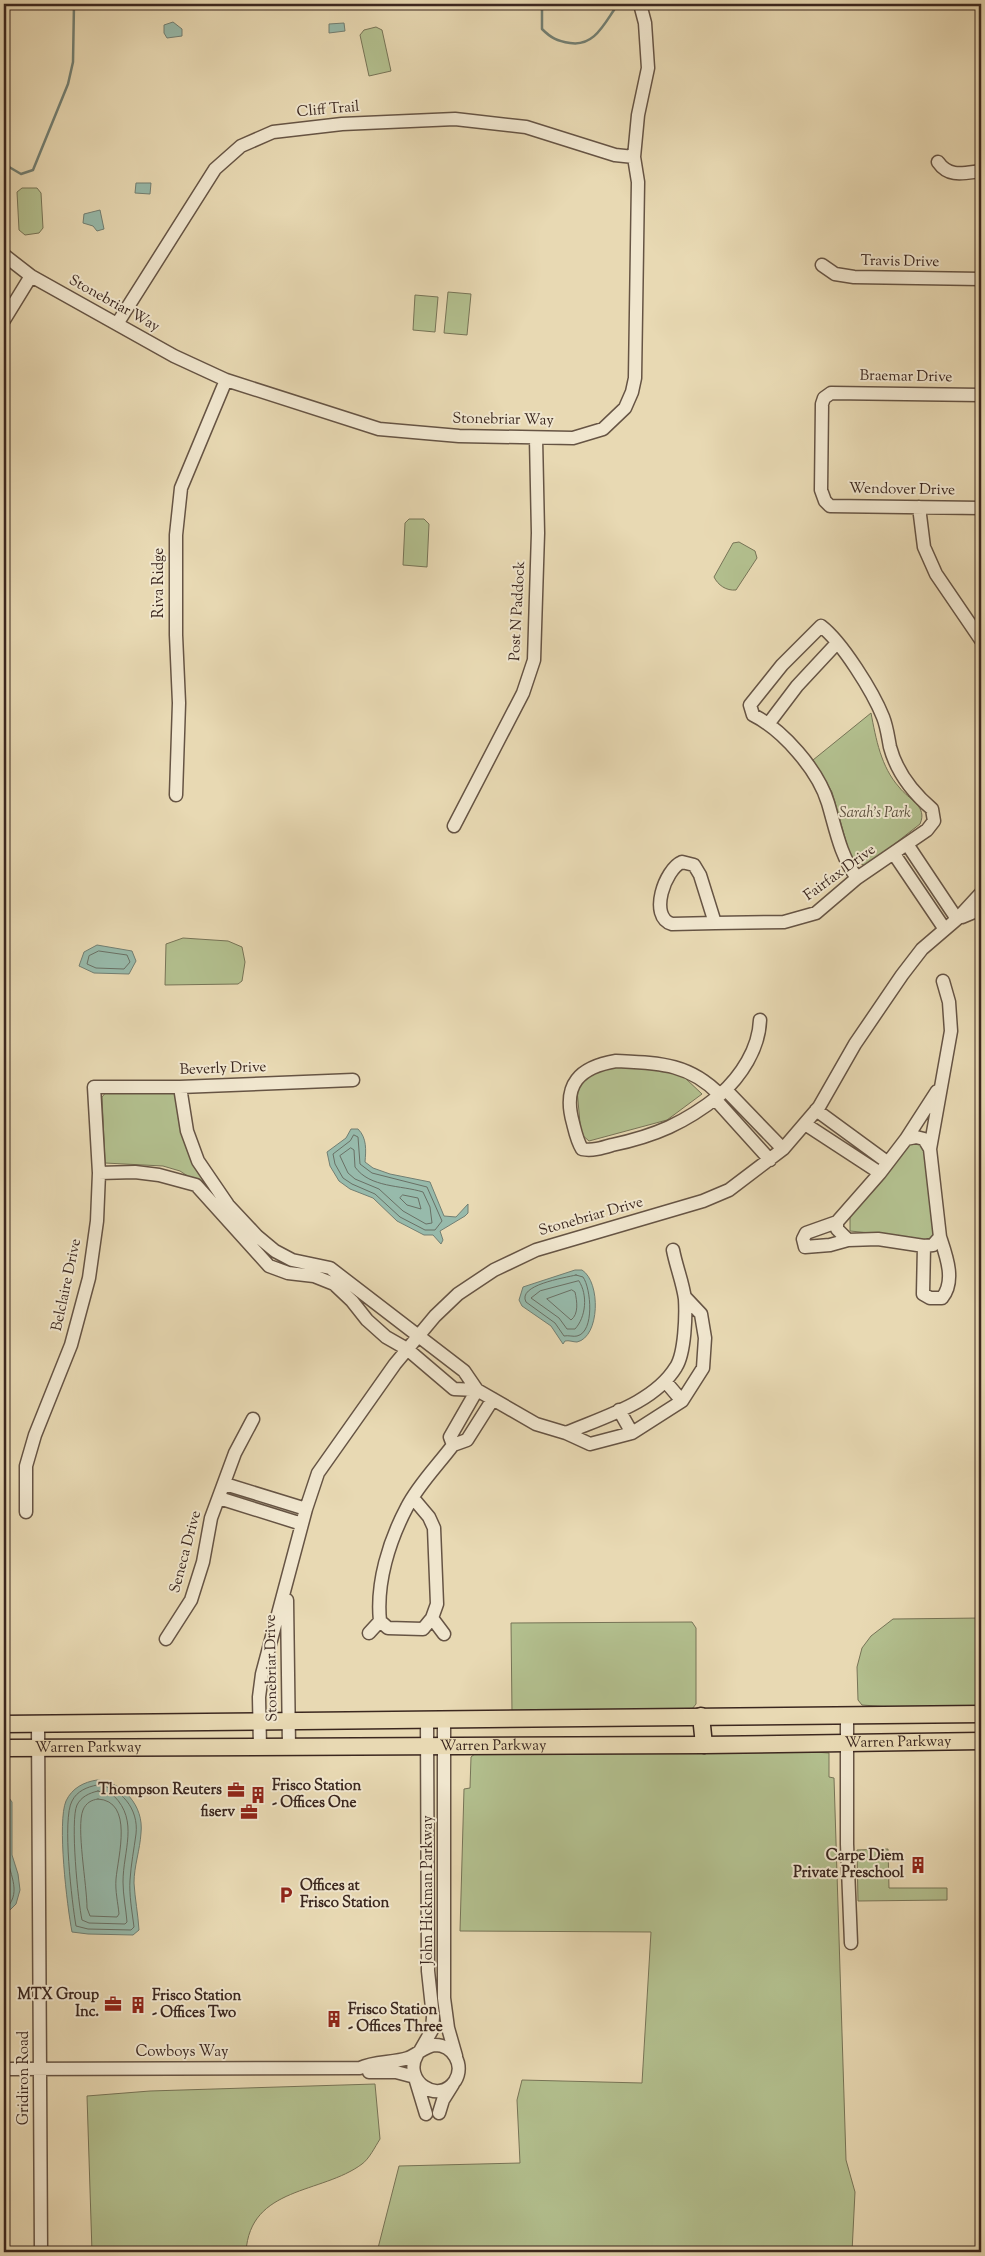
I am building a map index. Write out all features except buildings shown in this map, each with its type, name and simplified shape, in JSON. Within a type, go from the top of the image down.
[{"type":"main road","name":"Warren Parkway","points":[[4,1724],[981,1714]]},
{"type":"main road","points":[[701,1716],[704,1745]]},
{"type":"main road","name":"Warren Parkway","points":[[4,1748],[704,1745],[981,1741]]},
{"type":"street","name":"Stonebriar Way","points":[[4,255],[31,276],[172,355],[226,380],[379,429],[422,434],[572,438],[603,428],[625,408],[632,392],[635,378],[638,307],[638,182],[634,158],[638,115],[648,68],[645,23],[640,4]]},
{"type":"street","name":"Cliff Trail","points":[[117,324],[215,169],[241,146],[273,132],[341,124],[455,119],[526,127],[615,155],[634,158]]},
{"type":"street","points":[[938,162],[944,171],[954,174],[981,171]]},
{"type":"street","name":"Travis Drive","points":[[822,265],[835,274],[854,278],[981,279]]},
{"type":"street","points":[[4,320],[31,276]]},
{"type":"street","name":"Riva Ridge","points":[[176,795],[179,703],[176,635],[176,535],[181,488],[226,380]]},
{"type":"street","name":"Braemar Drive","points":[[825,501],[821,490],[822,404],[824,398],[831,393],[981,395]]},
{"type":"street","name":"Post N Paddock","points":[[454,826],[523,693],[534,660],[538,552],[536,438]]},
{"type":"street","name":"Wendover Drive","points":[[825,501],[830,506],[981,508]]},
{"type":"street","points":[[919,507],[924,547],[936,574],[981,640]]},
{"type":"street","points":[[769,723],[797,686],[837,643],[821,626],[758,693],[750,705],[753,714],[769,723],[802,757],[825,794],[842,854],[857,878]]},
{"type":"street","name":"Fairfax Drive","points":[[715,922],[700,875],[694,866],[682,862],[677,864],[669,872],[660,902],[661,916],[666,922],[672,924],[715,922],[764,923],[793,920],[816,913],[857,878],[894,854],[926,830],[934,821],[934,812],[918,797],[902,777],[890,747],[884,719],[874,697],[837,643]]},
{"type":"street","points":[[907,844],[957,919]]},
{"type":"street","points":[[894,854],[944,928]]},
{"type":"street","name":"Stonebriar Drive","points":[[957,919],[981,892]]},
{"type":"street","name":"Stonebriar Drive","points":[[260,1748],[259,1697],[266,1658],[287,1588],[306,1509],[318,1473],[407,1349],[435,1316],[458,1294],[494,1270],[536,1250],[703,1201],[729,1190],[770,1160],[783,1149],[816,1110],[889,992],[922,949],[944,928],[957,919],[981,909]]},
{"type":"street","points":[[924,1246],[923,1294],[930,1298],[942,1298],[946,1293],[948,1259],[940,1237],[930,1149],[939,1087],[946,1063],[951,1031],[949,1002],[943,981]]},
{"type":"street","points":[[760,1020],[752,1056],[720,1095],[689,1118],[667,1130],[633,1141],[589,1151],[582,1149],[579,1144],[570,1114],[570,1092],[579,1076],[594,1065],[616,1061],[655,1063],[677,1067],[699,1077],[720,1095],[783,1149]]},
{"type":"street","name":"Beverly Drive","points":[[94,1087],[180,1087],[353,1080]]},
{"type":"street","name":"Belclaire Drive","points":[[26,1512],[26,1466],[35,1435],[71,1345],[89,1278],[99,1173],[94,1087]]},
{"type":"street","points":[[180,1087],[188,1131],[198,1161],[228,1205],[256,1236],[275,1251],[292,1260],[330,1268],[419,1335],[464,1372],[477,1390],[536,1424],[566,1433],[590,1444],[632,1433],[682,1401],[703,1368],[705,1338],[701,1314],[685,1297]]},
{"type":"street","points":[[939,1087],[906,1139],[884,1168],[837,1222],[806,1233],[804,1239],[805,1246],[830,1245],[848,1240],[878,1239],[924,1246],[933,1245],[940,1237]]},
{"type":"street","points":[[720,1095],[770,1160]]},
{"type":"street","points":[[816,1110],[884,1168]]},
{"type":"street","points":[[805,1124],[884,1168]]},
{"type":"street","points":[[906,1139],[916,1137],[924,1139],[930,1149]]},
{"type":"street","points":[[99,1173],[134,1172],[159,1175],[196,1184],[269,1266],[288,1274],[314,1276],[334,1284],[352,1300],[367,1320],[386,1337],[407,1349],[454,1389],[477,1390]]},
{"type":"street","points":[[837,1222],[837,1230],[848,1240]]},
{"type":"street","points":[[566,1433],[619,1410],[660,1386],[677,1365],[684,1335],[685,1297],[674,1250]]},
{"type":"street","points":[[665,1381],[682,1401]]},
{"type":"street","points":[[453,1445],[450,1438],[477,1390]]},
{"type":"street","points":[[413,1498],[429,1517],[434,1528],[437,1604],[432,1618],[422,1629],[388,1628],[380,1621],[378,1603],[384,1564],[407,1506],[413,1498],[453,1445],[467,1440],[493,1399]]},
{"type":"street","points":[[619,1410],[632,1433]]},
{"type":"street","name":"Seneca Drive","points":[[166,1639],[191,1600],[199,1575],[211,1518],[236,1453],[253,1419]]},
{"type":"street","points":[[225,1484],[306,1509]]},
{"type":"street","name":"Seneca Drive","points":[[219,1498],[302,1524]]},
{"type":"street","name":"Stonebriar Drive","points":[[287,1588],[290,1747]]},
{"type":"street","points":[[432,1618],[444,1634]]},
{"type":"street","points":[[369,1633],[380,1621]]},
{"type":"street","points":[[266,1658],[287,1662]]},
{"type":"street","points":[[847,1715],[847,1844],[851,1943]]},
{"type":"street","name":"John Hickman Parkway","points":[[444,1718],[445,2013],[457,2059]]},
{"type":"street","name":"John Hickman Parkway","points":[[418,2054],[432,2030],[433,2017],[428,1956],[427,1719]]},
{"type":"street","name":"Gridiron Road","points":[[38,1724],[41,2252]]},
{"type":"street","points":[[428,1956],[444,1956]]},
{"type":"street","points":[[426,2114],[413,2066],[418,2054],[427,2047],[437,2045],[447,2048],[457,2059],[459,2070],[455,2081],[443,2100],[439,2113]]},
{"type":"street","name":"Cowboys Way","points":[[4,2069],[360,2068],[367,2064],[389,2063],[418,2054]]},
{"type":"street","name":"Cowboys Way","points":[[360,2068],[367,2072],[396,2072],[415,2078]]},
{"type":"street","points":[[415,2078],[424,2087],[434,2091],[446,2089],[455,2081]]},
{"type":"green space","points":[[376,27],[382,30],[391,71],[369,76],[360,35],[364,30]]},
{"type":"green space","points":[[22,188],[37,188],[41,193],[43,228],[39,233],[25,235],[19,230],[17,192]]},
{"type":"green space","points":[[448,292],[471,294],[467,335],[444,333]]},
{"type":"green space","points":[[415,295],[438,297],[435,332],[413,330]]},
{"type":"green space","points":[[409,519],[424,519],[429,524],[427,567],[403,565],[405,523]]},
{"type":"green space","points":[[739,542],[755,551],[757,558],[736,590],[729,590],[720,585],[714,577],[733,543]]},
{"type":"green space","name":"Sarah's Park","points":[[871,713],[877,743],[888,771],[903,792],[920,808],[922,818],[920,824],[870,863],[864,865],[854,861],[849,852],[832,792],[813,760]]},
{"type":"green space","points":[[183,938],[228,941],[242,947],[245,962],[242,981],[238,984],[165,985],[166,944]]},
{"type":"green space","points":[[610,1065],[665,1070],[684,1077],[702,1094],[667,1120],[589,1141],[581,1134],[577,1090],[583,1077]]},
{"type":"green space","points":[[108,1090],[171,1090],[177,1096],[187,1150],[207,1184],[203,1186],[180,1171],[163,1166],[105,1163],[102,1097]]},
{"type":"green space","points":[[920,1143],[927,1149],[936,1231],[929,1240],[850,1231],[850,1215],[878,1186],[909,1144]]},
{"type":"green space","points":[[981,1618],[981,1708],[904,1708],[862,1705],[858,1700],[857,1667],[862,1648],[871,1636],[893,1619]]},
{"type":"green space","points":[[692,1622],[696,1628],[696,1704],[692,1709],[512,1713],[511,1623]]},
{"type":"green space","points":[[786,1750],[829,1753],[829,1777],[834,1778],[846,2160],[855,2192],[852,2252],[377,2252],[399,2166],[520,2163],[517,2100],[522,2080],[642,2083],[651,1932],[460,1931],[464,1789],[470,1788],[471,1757],[476,1753]]},
{"type":"green space","points":[[888,1849],[889,1888],[947,1888],[947,1900],[858,1901],[857,1850]]},
{"type":"green space","points":[[375,2084],[380,2139],[365,2162],[346,2174],[290,2194],[274,2203],[260,2215],[250,2230],[246,2252],[92,2252],[87,2096],[150,2091]]},
{"type":"water","points":[[173,22],[182,29],[182,36],[167,38],[164,33],[164,25]]},
{"type":"water","points":[[344,23],[345,31],[329,33],[329,24]]},
{"type":"water","points":[[136,183],[151,183],[150,194],[135,193]]},
{"type":"water","points":[[100,210],[104,229],[97,231],[93,226],[83,223],[84,214]]},
{"type":"water","points":[[97,945],[132,951],[136,961],[129,974],[94,973],[79,966],[84,952]]},
{"type":"water","points":[[351,1129],[358,1129],[363,1136],[366,1153],[365,1162],[373,1168],[390,1174],[430,1182],[444,1216],[456,1217],[468,1204],[468,1213],[465,1216],[440,1231],[443,1240],[441,1244],[433,1235],[424,1235],[397,1221],[373,1198],[350,1189],[339,1181],[330,1166],[327,1152],[346,1138]]},
{"type":"water","points":[[575,1270],[582,1270],[588,1276],[592,1286],[595,1297],[594,1320],[585,1338],[577,1342],[565,1341],[563,1344],[551,1326],[522,1306],[519,1300],[523,1287]]},
{"type":"water","points":[[97,1780],[115,1785],[123,1791],[130,1797],[139,1814],[141,1833],[134,1883],[139,1930],[133,1935],[72,1932],[64,1865],[63,1812],[66,1801],[75,1789],[83,1784]]},
{"type":"water","points":[[4,1791],[12,1802],[12,1855],[18,1874],[20,1890],[16,1904],[4,1916]]},
{"type":"waterway","points":[[4,164],[21,174],[33,170],[68,84],[73,62],[74,4]]},
{"type":"waterway","points":[[544,4],[542,8],[542,29],[551,37],[570,43],[578,43],[592,38],[598,33],[616,7],[629,4]]},
{"type":"place","name":"Thompson Reuters","points":[[236,1790]]},
{"type":"place","name":"Frisco Station - Offices One","points":[[258,1795]]},
{"type":"place","name":"fiserv","points":[[249,1812]]},
{"type":"place","name":"Carpe Diem Private Preschool","points":[[918,1865]]},
{"type":"place","name":"Offices at Frisco Station","points":[[286,1895]]},
{"type":"place","name":"MTX Group Inc.","points":[[113,2004]]},
{"type":"place","name":"Frisco Station - Offices Two","points":[[138,2005]]},
{"type":"place","name":"Frisco Station - Offices Three","points":[[334,2019]]}]
